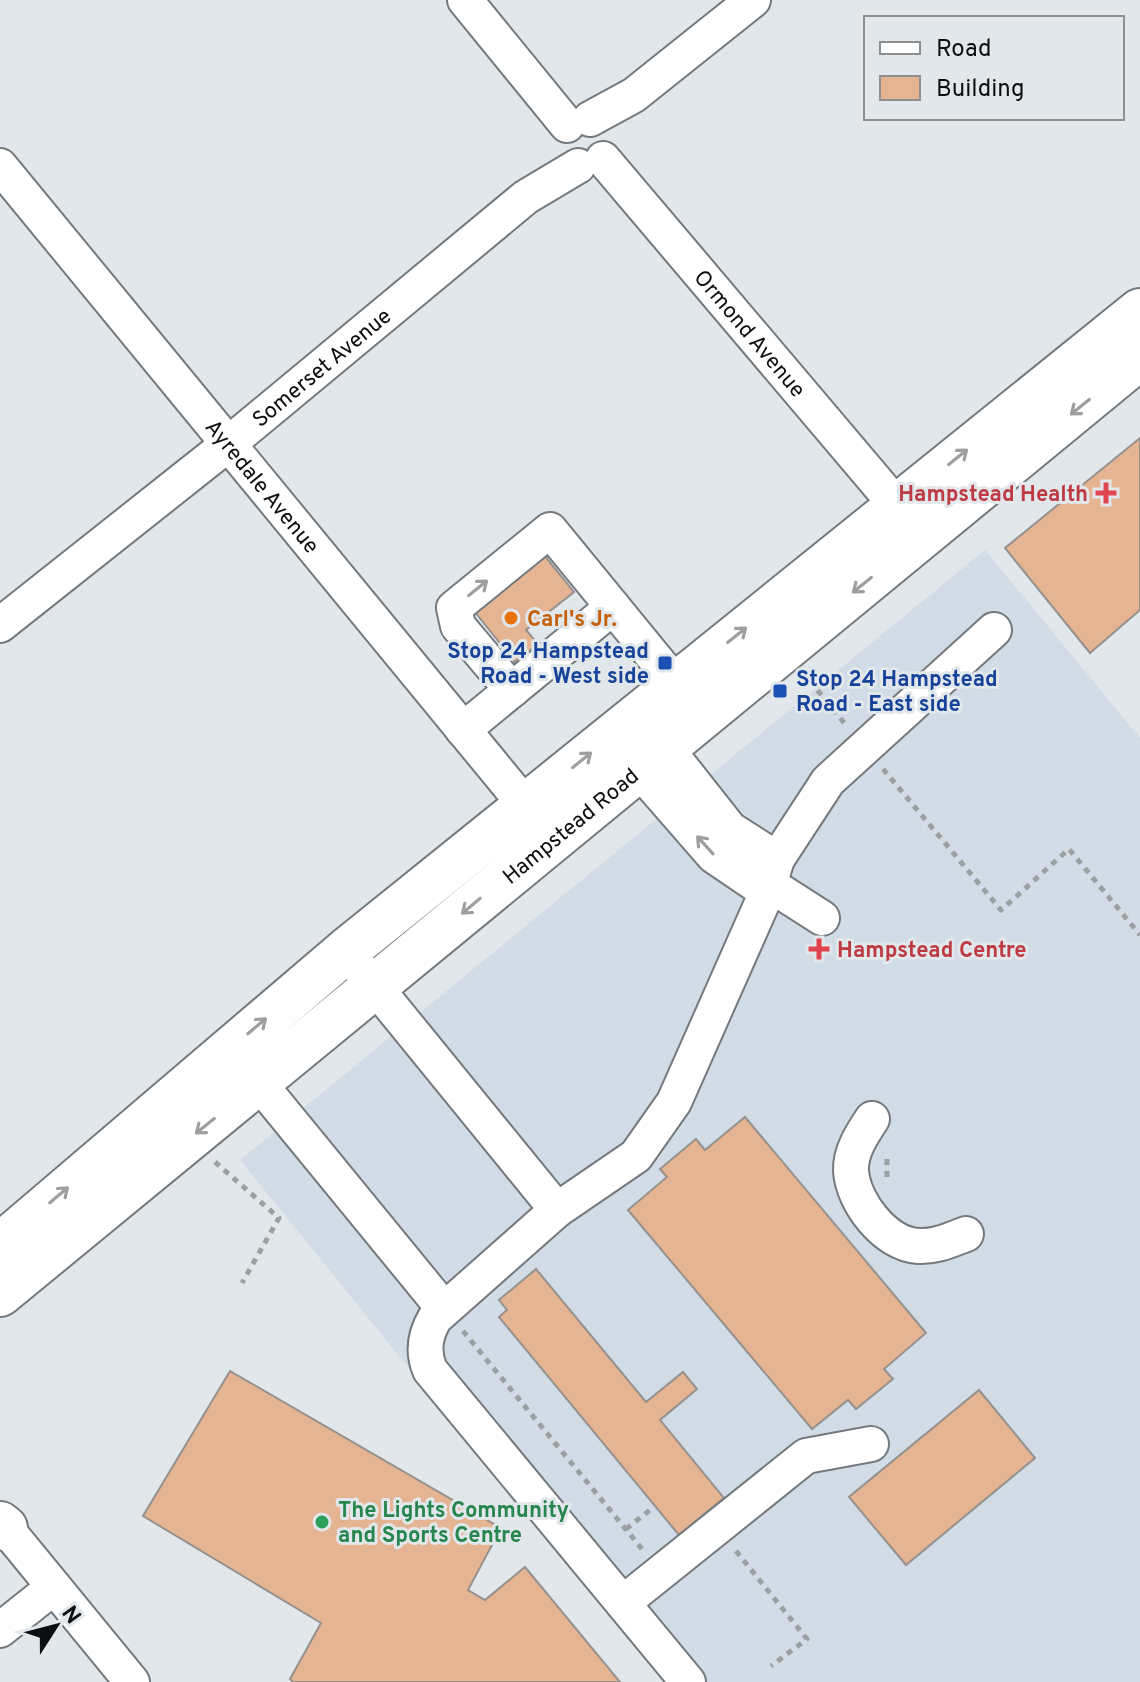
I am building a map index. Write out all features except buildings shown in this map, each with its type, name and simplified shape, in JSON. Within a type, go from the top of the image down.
[{"type":"highway","name":"Hampstead Road","points":[[5,1276],[347,950],[539,822],[910,521],[1140,311]]},
{"type":"highway","name":"Hampstead Road","points":[[652,730],[676,684],[1140,357]]},
{"type":"highway","name":"Hampstead Road","points":[[5,1276],[259,1083],[374,988],[539,822]]},
{"type":"street","name":"Ormond Avenue","points":[[465,0],[910,521]]},
{"type":"street","name":"Somerset Avenue","points":[[0,625],[227,445],[526,197],[634,95],[753,0]]},
{"type":"street","name":"Ayredale Avenue","points":[[0,166],[539,822]]},
{"type":"street","points":[[512,690],[458,626],[454,608],[550,530],[676,684]]},
{"type":"street","points":[[463,730],[613,607]]},
{"type":"street","points":[[688,1682],[430,1370],[425,1355],[426,1337],[435,1318],[444,1309],[557,1210],[636,1156],[674,1102],[771,879],[828,781],[994,630]]},
{"type":"street","points":[[652,730],[771,879],[822,918]]},
{"type":"street","points":[[347,950],[374,988],[557,1210]]},
{"type":"street","points":[[259,1083],[444,1309]]},
{"type":"street","points":[[879,1133],[853,1152],[851,1170],[854,1189],[885,1231],[900,1242],[915,1246],[944,1244],[966,1234]]},
{"type":"street","points":[[624,1602],[806,1456],[871,1444]]},
{"type":"street","points":[[2,1524],[132,1682]]},
{"type":"street","points":[[0,1630],[54,1587]]},
{"type":"path","points":[[810,681],[847,727]]},
{"type":"path","points":[[877,762],[1001,910],[1069,849],[1140,935]]},
{"type":"path","points":[[879,1133],[887,1187]]},
{"type":"path","points":[[215,1161],[279,1218],[242,1283]]},
{"type":"path","points":[[444,1309],[661,1572]]},
{"type":"path","points":[[626,1529],[655,1506]]},
{"type":"path","points":[[734,1548],[807,1639],[771,1666]]},
{"type":"shaded area","name":"Hampstead Centre","points":[[985,550],[1140,738],[1140,1682],[664,1682],[240,1160]]},
{"type":"place","name":"Hampstead Health","points":[[1106,493]]},
{"type":"place","name":"Carl's Jr.","points":[[511,618]]},
{"type":"place","name":"Stop 24 Hampstead Road - West side","points":[[665,663]]},
{"type":"place","name":"Stop 24 Hampstead Road - East side","points":[[780,691]]},
{"type":"place","name":"Hampstead Centre","points":[[819,949]]},
{"type":"place","name":"The Lights Community and Sports Centre","points":[[322,1522]]}]
